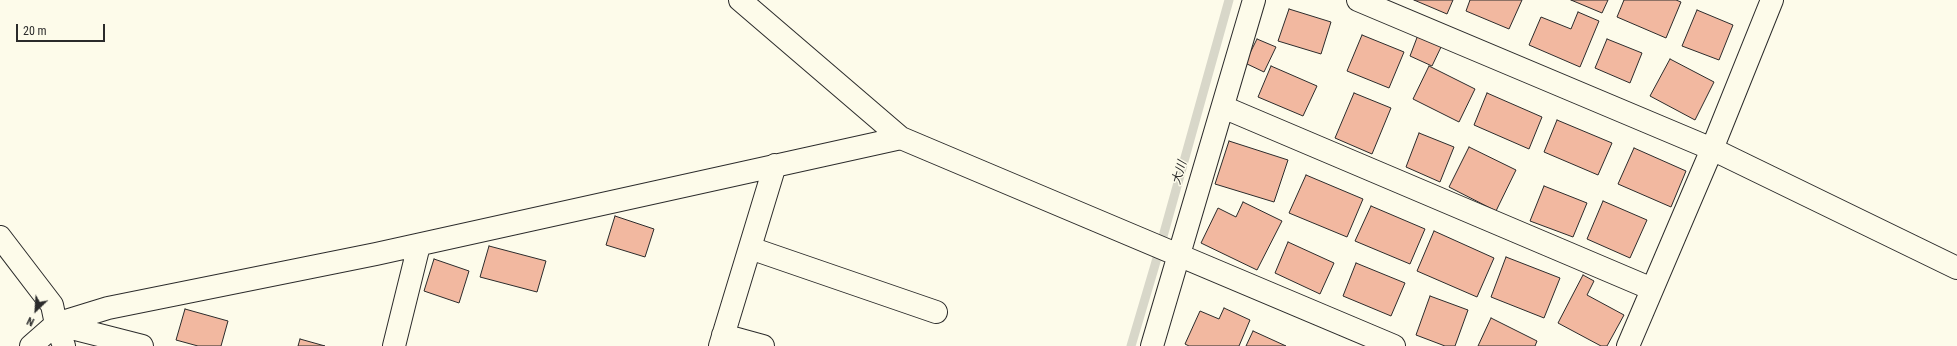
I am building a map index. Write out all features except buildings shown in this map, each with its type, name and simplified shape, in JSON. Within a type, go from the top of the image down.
[{"type":"street","points":[[740,0],[901,138],[1394,346]]},
{"type":"street","points":[[1152,346],[1224,108],[1254,0]]},
{"type":"street","points":[[1358,0],[1712,149],[1957,268]]},
{"type":"street","points":[[1628,346],[1712,149],[1765,2]]},
{"type":"street","points":[[1224,108],[1652,289]]},
{"type":"street","points":[[31,346],[56,324],[108,308],[419,245],[901,138]]},
{"type":"street","points":[[763,346],[722,340],[775,165]]},
{"type":"street","points":[[0,237],[52,305],[56,324],[64,346]]},
{"type":"street","points":[[394,346],[419,245]]},
{"type":"street","points":[[750,248],[936,312]]},
{"type":"street","points":[[56,324],[142,346]]},
{"type":"waterway","name":"大川","points":[[1131,346],[1229,0]]}]
